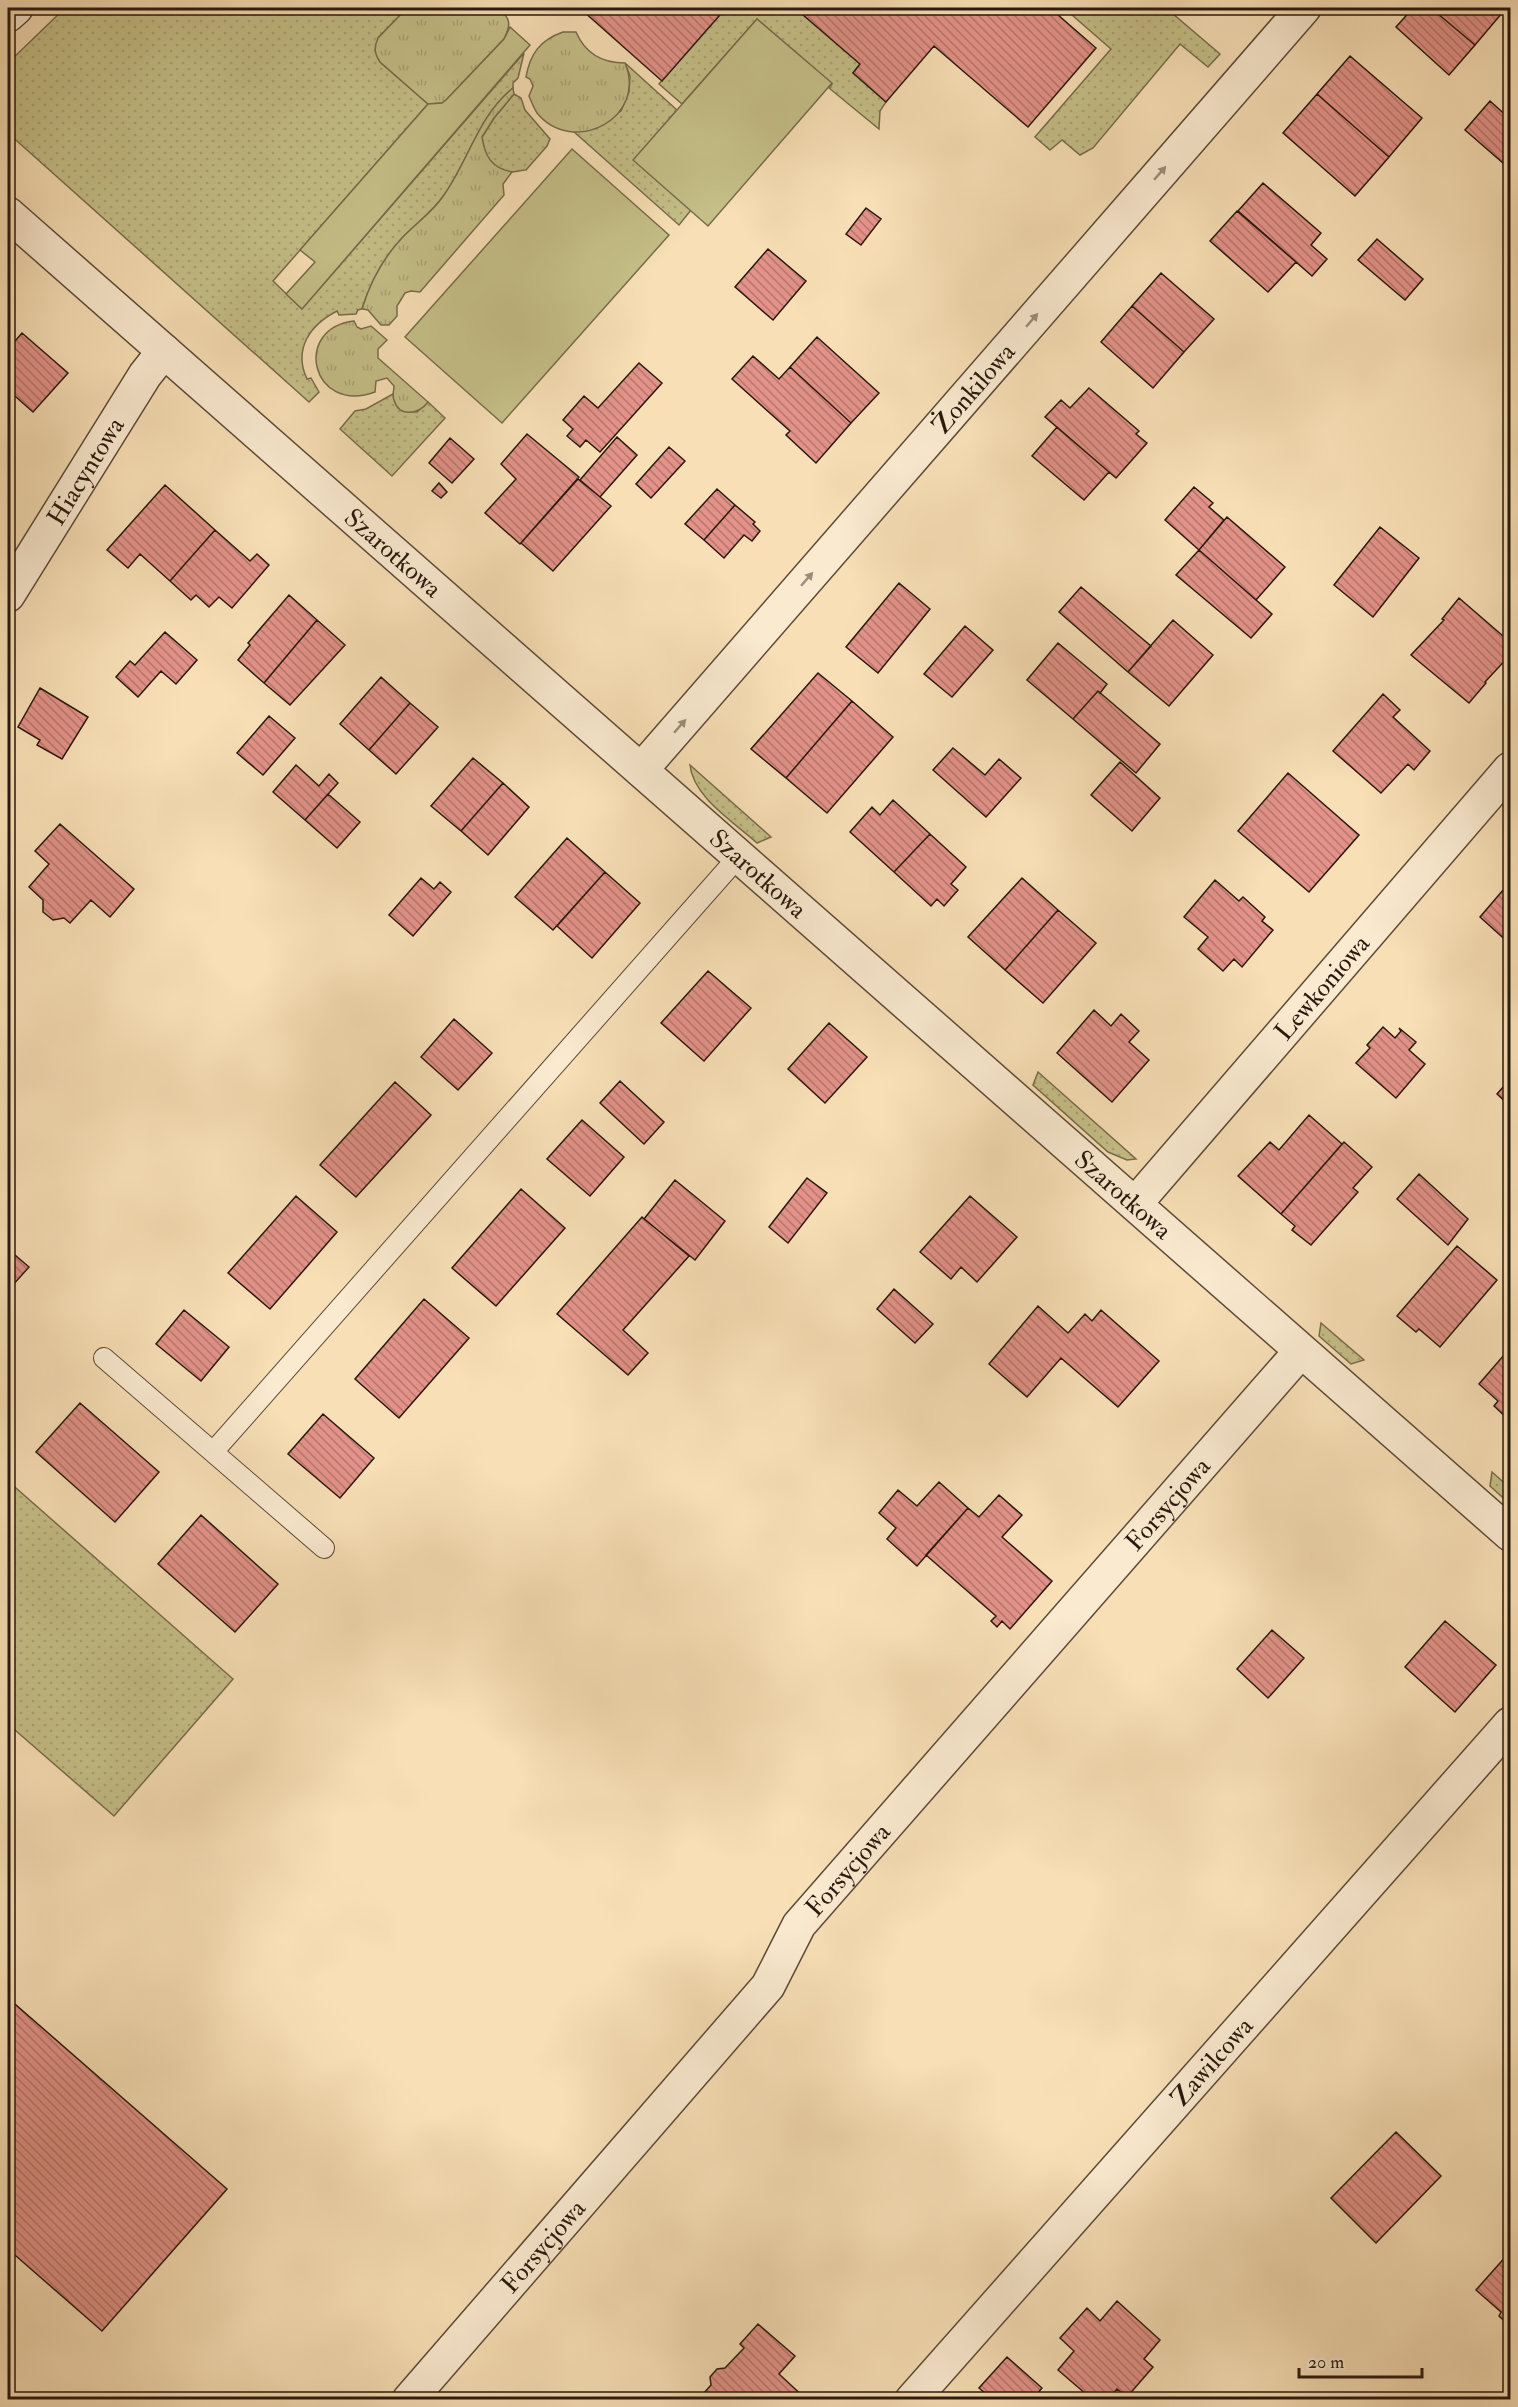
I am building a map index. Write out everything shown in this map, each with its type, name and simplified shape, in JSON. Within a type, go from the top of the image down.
[{"type":"street","points":[[8,15],[16,8]]},
{"type":"street","name":"Żonkilowa","points":[[641,770],[1304,8]]},
{"type":"street","name":"Szarotkowa","points":[[8,214],[1510,1534]]},
{"type":"street","name":"Hiacyntowa","points":[[8,595],[145,375],[164,351]]},
{"type":"street","name":"Lewkoniowa","points":[[1135,1204],[1510,770]]},
{"type":"street","name":"Forsycjowa","points":[[409,2400],[768,1986],[799,1925],[1301,1351]]},
{"type":"street","name":"Zawilcowa","points":[[912,2400],[1510,1724]]},
{"type":"lane","points":[[213,1452],[739,856]]},
{"type":"lane","points":[[104,1358],[324,1548]]},
{"type":"green space","points":[[65,8],[407,8],[378,38],[380,62],[428,104],[273,281],[302,309],[524,53],[513,88],[491,111],[440,201],[402,238],[383,262],[362,309],[356,314],[339,315],[337,311],[319,323],[307,339],[303,348],[303,368],[307,379],[311,378],[319,392],[309,402],[8,133],[8,63]]},
{"type":"green space","points":[[407,8],[499,8],[508,19],[509,26],[504,39],[447,99],[442,103],[428,104],[380,62],[376,53],[378,38]]},
{"type":"green space","points":[[726,8],[795,8],[860,64],[853,73],[886,102],[880,111],[879,129],[829,88],[832,84],[757,19],[682,104],[659,84]]},
{"type":"green space","points":[[1064,8],[1166,8],[1220,54],[1208,67],[1180,44],[1093,148],[1080,155],[1062,140],[1050,150],[1035,137],[1111,49]]},
{"type":"green space","points":[[757,19],[832,83],[708,226],[633,160]]},
{"type":"green space","points":[[510,27],[530,45],[302,309],[286,294],[315,262],[300,250],[428,104],[442,103],[447,99],[504,39]]},
{"type":"green space","points":[[563,32],[576,32],[584,46],[602,59],[625,63],[629,83],[626,100],[617,115],[603,125],[587,131],[569,131],[552,126],[537,113],[529,96],[533,86],[530,79],[526,77],[533,55],[548,39]]},
{"type":"green space","points":[[625,63],[677,110],[634,160],[691,210],[679,225],[573,131],[586,131],[621,111],[629,92],[630,76]]},
{"type":"green space","points":[[513,88],[514,94],[482,137],[485,150],[491,160],[499,168],[512,172],[503,184],[504,195],[420,292],[405,293],[397,306],[397,316],[389,325],[381,325],[368,310],[362,309],[378,271],[395,246],[440,201],[453,182],[482,125],[501,99]]},
{"type":"green space","points":[[514,94],[521,98],[525,110],[550,139],[547,146],[526,170],[511,172],[498,169],[490,161],[482,137]]},
{"type":"green space","points":[[572,149],[669,235],[502,423],[405,337]]},
{"type":"green space","points":[[354,321],[361,329],[371,326],[387,340],[378,349],[378,358],[428,402],[424,406],[410,412],[400,410],[393,398],[394,386],[387,378],[376,381],[375,392],[353,396],[336,392],[324,381],[317,368],[317,353],[322,338],[334,327]]},
{"type":"green space","points":[[393,394],[398,406],[404,410],[417,412],[428,402],[445,418],[392,476],[340,429],[355,411],[366,409]]},
{"type":"green space","points":[[690,765],[771,837],[757,843],[726,818],[698,788]]},
{"type":"green space","points":[[1038,1072],[1136,1159],[1127,1160],[1108,1152],[1033,1085]]},
{"type":"green space","points":[[1321,1323],[1364,1360],[1351,1364],[1319,1336]]},
{"type":"green space","points":[[1492,1472],[1510,1488],[1510,1504],[1490,1486]]},
{"type":"green space","points":[[8,1481],[233,1679],[114,1816],[8,1724]]},
{"type":"building","points":[[586,8],[726,8],[662,81],[583,11]]},
{"type":"building","points":[[795,8],[1050,8],[1096,48],[1028,127],[934,46],[886,102],[853,73],[860,64]]},
{"type":"building","points":[[1413,8],[1431,8],[1475,45],[1449,75],[1396,27]]},
{"type":"building","points":[[1431,8],[1496,8],[1502,13],[1475,45]]},
{"type":"building","points":[[1350,56],[1422,118],[1389,157],[1317,94]]},
{"type":"building","points":[[1317,94],[1389,157],[1355,196],[1283,133]]},
{"type":"building","points":[[1490,101],[1510,119],[1510,169],[1465,130]]},
{"type":"building","points":[[1263,183],[1321,233],[1311,245],[1327,259],[1312,276],[1238,211]]},
{"type":"building","points":[[866,208],[881,219],[861,245],[846,234]]},
{"type":"building","points":[[1237,211],[1296,262],[1268,292],[1210,241]]},
{"type":"building","points":[[1377,239],[1423,279],[1405,300],[1358,260]]},
{"type":"building","points":[[768,249],[806,281],[773,320],[735,287]]},
{"type":"building","points":[[1161,273],[1214,319],[1184,352],[1132,306]]},
{"type":"building","points":[[1132,306],[1184,352],[1153,388],[1101,342]]},
{"type":"building","points":[[22,333],[68,373],[33,412],[8,390],[8,349]]},
{"type":"building","points":[[817,337],[879,393],[851,423],[790,367]]},
{"type":"building","points":[[753,356],[779,379],[790,367],[851,423],[816,463],[786,435],[790,431],[732,379]]},
{"type":"building","points":[[639,363],[662,383],[600,452],[586,440],[580,447],[567,436],[573,429],[563,420],[584,396],[598,408]]},
{"type":"building","points":[[1089,388],[1139,431],[1136,434],[1147,443],[1116,478],[1045,417],[1061,400],[1070,408]]},
{"type":"building","points":[[1057,427],[1109,472],[1084,500],[1032,456]]},
{"type":"building","points":[[527,434],[579,477],[520,544],[485,513],[516,479],[501,464]]},
{"type":"building","points":[[617,437],[637,455],[600,497],[580,480]]},
{"type":"building","points":[[450,438],[474,459],[452,483],[429,463]]},
{"type":"building","points":[[669,447],[685,461],[651,498],[636,484]]},
{"type":"building","points":[[578,479],[611,506],[553,571],[521,543]]},
{"type":"building","points":[[439,483],[447,492],[441,498],[432,491]]},
{"type":"building","points":[[165,485],[215,530],[170,581],[140,554],[128,568],[107,550]]},
{"type":"building","points":[[1194,487],[1213,503],[1209,507],[1224,520],[1199,550],[1165,520]]},
{"type":"building","points":[[717,489],[735,505],[704,540],[685,524]]},
{"type":"building","points":[[735,505],[755,522],[753,524],[760,531],[752,541],[744,535],[724,558],[704,540]]},
{"type":"building","points":[[1227,517],[1285,567],[1256,600],[1199,550]]},
{"type":"building","points":[[1380,527],[1419,558],[1373,617],[1334,585]]},
{"type":"building","points":[[215,530],[250,561],[257,554],[269,565],[232,608],[219,597],[209,607],[196,595],[191,600],[170,581]]},
{"type":"building","points":[[1199,550],[1272,614],[1251,638],[1176,575]]},
{"type":"building","points":[[899,583],[930,609],[878,673],[846,647]]},
{"type":"building","points":[[1081,587],[1151,646],[1128,672],[1059,612]]},
{"type":"building","points":[[289,595],[317,620],[264,683],[238,660],[250,645],[248,643]]},
{"type":"building","points":[[1459,598],[1510,642],[1510,655],[1469,703],[1411,655],[1444,620],[1442,619]]},
{"type":"building","points":[[317,620],[345,645],[290,705],[264,683]]},
{"type":"building","points":[[1173,620],[1213,655],[1169,706],[1128,672]]},
{"type":"building","points":[[965,626],[993,650],[952,697],[924,674]]},
{"type":"building","points":[[165,632],[197,660],[176,684],[161,671],[138,697],[116,677],[130,661],[135,665]]},
{"type":"building","points":[[1058,643],[1107,684],[1073,719],[1027,680]]},
{"type":"building","points":[[818,673],[852,701],[786,778],[751,749]]},
{"type":"building","points":[[381,677],[410,703],[369,750],[340,724]]},
{"type":"building","points":[[40,688],[88,717],[62,759],[37,745],[40,740],[18,727]]},
{"type":"building","points":[[1098,691],[1160,744],[1136,773],[1073,719]]},
{"type":"building","points":[[1383,694],[1400,710],[1393,717],[1430,751],[1414,770],[1408,764],[1381,793],[1333,751]]},
{"type":"building","points":[[852,701],[893,737],[827,813],[786,778]]},
{"type":"building","points":[[410,703],[438,727],[396,774],[369,750]]},
{"type":"building","points":[[269,716],[295,738],[263,775],[237,753]]},
{"type":"building","points":[[953,748],[985,775],[999,759],[1021,778],[986,817],[933,770]]},
{"type":"building","points":[[473,758],[503,783],[461,831],[431,806]]},
{"type":"building","points":[[1120,762],[1160,798],[1132,831],[1091,795]]},
{"type":"building","points":[[296,765],[319,786],[329,774],[338,783],[305,820],[273,792]]},
{"type":"building","points":[[1288,773],[1359,835],[1309,892],[1238,831]]},
{"type":"building","points":[[503,783],[529,807],[488,855],[461,831]]},
{"type":"building","points":[[328,794],[360,822],[337,848],[305,820]]},
{"type":"building","points":[[893,800],[930,834],[894,872],[850,832],[872,807],[880,815]]},
{"type":"building","points":[[60,824],[134,889],[110,917],[91,900],[70,923],[64,918],[53,920],[43,912],[43,900],[29,887],[49,864],[35,851]]},
{"type":"building","points":[[930,834],[966,867],[951,884],[958,890],[944,906],[937,899],[931,906],[894,872]]},
{"type":"building","points":[[567,838],[605,872],[553,930],[515,897]]},
{"type":"building","points":[[605,872],[640,903],[592,958],[557,926]]},
{"type":"building","points":[[421,878],[434,889],[440,882],[451,892],[413,936],[389,915]]},
{"type":"building","points":[[1022,878],[1058,910],[1005,970],[968,937]]},
{"type":"building","points":[[1215,880],[1239,901],[1243,897],[1265,917],[1262,921],[1273,930],[1242,967],[1234,959],[1223,971],[1198,949],[1208,937],[1184,917]]},
{"type":"building","points":[[1510,882],[1510,944],[1480,917]]},
{"type":"building","points":[[1058,910],[1096,943],[1043,1003],[1005,970]]},
{"type":"building","points":[[708,971],[751,1008],[704,1061],[661,1023]]},
{"type":"building","points":[[1094,1010],[1111,1026],[1121,1014],[1139,1031],[1129,1042],[1149,1060],[1112,1102],[1057,1053]]},
{"type":"building","points":[[454,1019],[492,1053],[458,1090],[421,1057]]},
{"type":"building","points":[[829,1023],[867,1057],[825,1103],[788,1069]]},
{"type":"building","points":[[1383,1027],[1395,1038],[1401,1031],[1399,1028],[1416,1042],[1409,1050],[1425,1064],[1396,1098],[1356,1063],[1370,1048],[1367,1045]]},
{"type":"building","points":[[1510,1079],[1510,1106],[1497,1094]]},
{"type":"building","points":[[620,1081],[664,1122],[644,1144],[600,1103]]},
{"type":"building","points":[[395,1082],[431,1115],[356,1197],[320,1165]]},
{"type":"building","points":[[1309,1115],[1342,1144],[1281,1214],[1238,1176],[1270,1142],[1279,1150]]},
{"type":"building","points":[[582,1120],[624,1157],[590,1196],[547,1159]]},
{"type":"building","points":[[1344,1142],[1372,1167],[1353,1188],[1358,1192],[1311,1245],[1292,1230],[1295,1226],[1281,1214]]},
{"type":"building","points":[[1419,1174],[1468,1219],[1448,1245],[1397,1199]]},
{"type":"building","points":[[807,1178],[827,1193],[788,1243],[769,1227]]},
{"type":"building","points":[[675,1180],[725,1221],[695,1260],[644,1219]]},
{"type":"building","points":[[521,1189],[565,1228],[496,1306],[452,1268]]},
{"type":"building","points":[[296,1196],[337,1232],[270,1309],[228,1273]]},
{"type":"building","points":[[970,1196],[1017,1237],[977,1282],[961,1267],[951,1279],[920,1252]]},
{"type":"building","points":[[642,1217],[689,1256],[623,1330],[648,1353],[628,1375],[557,1314]]},
{"type":"building","points":[[1457,1246],[1497,1280],[1440,1347],[1419,1329],[1416,1332],[1397,1316]]},
{"type":"building","points":[[8,1249],[29,1267],[12,1286],[8,1282]]},
{"type":"building","points":[[894,1289],[933,1324],[915,1343],[877,1309]]},
{"type":"building","points":[[424,1299],[469,1338],[399,1418],[355,1379]]},
{"type":"building","points":[[1038,1306],[1068,1333],[1085,1314],[1092,1321],[1101,1310],[1159,1361],[1118,1407],[1061,1358],[1027,1397],[989,1364]]},
{"type":"building","points":[[184,1310],[229,1347],[201,1381],[156,1344]]},
{"type":"building","points":[[1504,1355],[1510,1361],[1510,1421],[1494,1406],[1498,1401],[1479,1384]]},
{"type":"building","points":[[80,1403],[159,1472],[115,1522],[36,1452]]},
{"type":"building","points":[[323,1414],[374,1458],[340,1498],[288,1454]]},
{"type":"building","points":[[939,1482],[968,1508],[917,1566],[887,1539],[896,1528],[879,1513],[898,1490],[917,1506]]},
{"type":"building","points":[[999,1495],[1022,1515],[1002,1537],[1052,1581],[1010,1629],[1002,1621],[997,1627],[991,1621],[996,1616],[926,1555],[968,1508],[979,1517]]},
{"type":"building","points":[[201,1515],[278,1584],[235,1632],[158,1564]]},
{"type":"building","points":[[1445,1621],[1496,1665],[1455,1712],[1405,1667]]},
{"type":"building","points":[[1272,1630],[1304,1658],[1268,1698],[1237,1669]]},
{"type":"building","points":[[8,1998],[227,2189],[102,2331],[8,2249]]},
{"type":"building","points":[[1396,2132],[1441,2176],[1376,2243],[1331,2198]]},
{"type":"building","points":[[1508,2254],[1510,2255],[1510,2326],[1499,2316],[1501,2312],[1476,2290]]},
{"type":"building","points":[[1117,2301],[1160,2340],[1144,2359],[1153,2367],[1127,2397],[1117,2389],[1108,2400],[1093,2400],[1058,2370],[1074,2351],[1060,2338],[1087,2308],[1100,2321]]},
{"type":"building","points":[[758,2324],[795,2356],[779,2374],[807,2400],[712,2400],[704,2393],[711,2385],[710,2377],[717,2369],[725,2368],[744,2348],[740,2344]]},
{"type":"building","points":[[1007,2357],[1042,2388],[1032,2400],[993,2400],[979,2388]]}]
